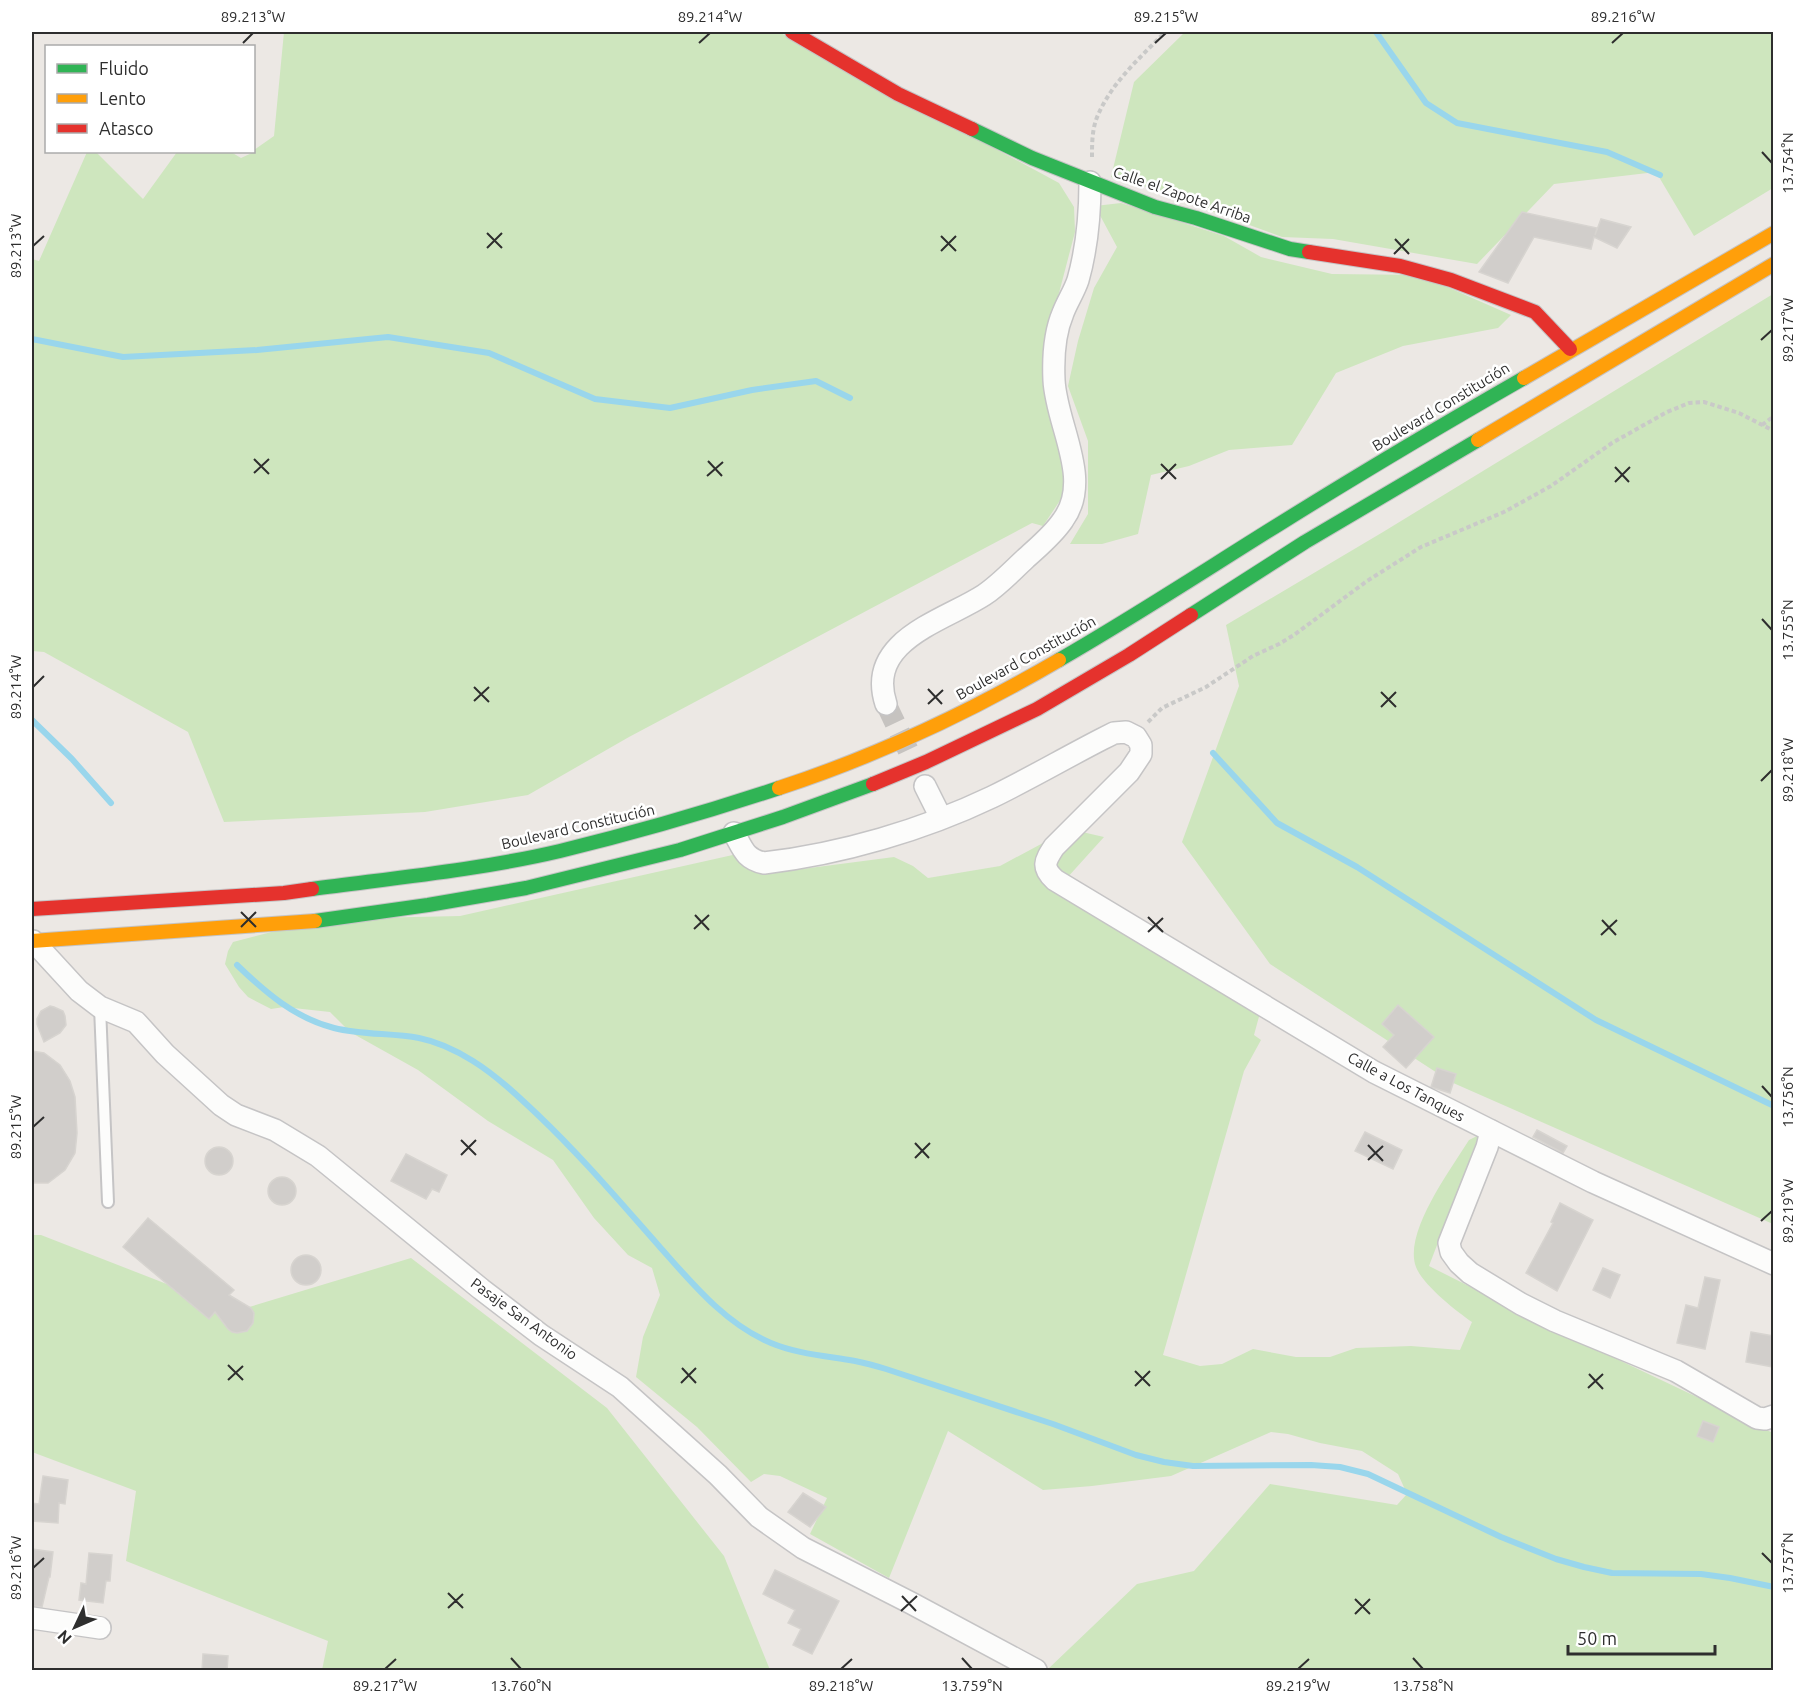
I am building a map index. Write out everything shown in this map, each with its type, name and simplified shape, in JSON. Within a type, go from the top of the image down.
[{"type":"main road","name":"Calle el Zapote Arriba","points":[[792,32],[898,94],[1032,158],[1090,182],[1155,207],[1290,249],[1400,266],[1451,280],[1535,312],[1570,349]]},
{"type":"main road","name":"Boulevard Constitución","points":[[32,909],[284,893],[487,865],[559,852],[643,830],[704,813],[801,781],[913,737],[1008,690],[1098,638],[1437,428],[1773,233]]},
{"type":"main road","points":[[32,941],[308,922],[526,888],[680,850],[853,792],[926,762],[1037,709],[1129,655],[1305,542],[1773,264]]},
{"type":"street","points":[[886,704],[881,690],[885,667],[888,659],[901,645],[913,634],[994,588],[1053,533],[1072,506],[1075,495],[1074,468],[1054,383],[1054,359],[1056,337],[1062,314],[1078,280],[1089,228],[1090,182]]},
{"type":"street","points":[[734,833],[748,857],[764,863],[853,846],[905,832],[993,796],[1114,733],[1126,732],[1136,737]]},
{"type":"street","name":"Calle a Los Tanques","points":[[1136,737],[1141,745],[1141,754],[1129,772],[1054,847],[1048,857],[1045,866],[1047,873],[1055,880],[1374,1072],[1593,1182],[1773,1264]]},
{"type":"street","points":[[925,786],[941,818]]},
{"type":"street","name":"Pasaje San Antonio","points":[[32,941],[79,991],[100,1007],[136,1022],[165,1054],[220,1105],[236,1115],[275,1130],[318,1156],[481,1289],[532,1328],[620,1387],[718,1475],[759,1517],[803,1548],[1036,1671]]},
{"type":"street","points":[[1491,1131],[1487,1147],[1449,1244],[1451,1252],[1459,1263],[1470,1273],[1521,1304],[1555,1321],[1676,1371],[1757,1418],[1765,1419],[1773,1416]]},
{"type":"street","points":[[32,1618],[100,1628]]},
{"type":"lane","points":[[100,1007],[108,1202]]},
{"type":"path","points":[[1090,182],[1093,135],[1097,116],[1120,78],[1165,32]]},
{"type":"path","points":[[1136,737],[1162,708],[1206,687],[1253,656],[1278,644],[1367,581],[1421,547],[1504,512],[1551,486],[1612,443],[1667,412],[1689,403],[1704,402],[1739,413],[1773,431]]},
{"type":"path","points":[[1762,425],[1773,416]]},
{"type":"green space","points":[[284,32],[779,32],[1059,183],[1074,207],[1075,232],[1048,335],[1069,487],[1043,526],[1032,523],[629,737],[528,795],[425,812],[224,822],[188,732],[44,652],[32,651],[32,259],[39,261],[87,153],[97,153],[143,199],[176,153],[233,153],[241,158],[255,153],[255,149],[274,136]]},
{"type":"green space","points":[[1185,32],[1773,32],[1773,188],[1694,236],[1656,172],[1554,184],[1477,264],[1333,239],[1282,237],[1143,186],[1111,177],[1134,82]]},
{"type":"green space","points":[[1121,203],[1224,236],[1261,257],[1332,274],[1420,275],[1511,315],[1498,328],[1403,346],[1336,373],[1292,445],[1229,450],[1189,466],[1151,475],[1138,534],[1102,544],[1070,544],[1088,514],[1088,441],[1068,386],[1078,341],[1094,288],[1117,247],[1095,206]]},
{"type":"green space","points":[[1773,294],[1773,1224],[1451,1082],[1270,964],[1182,842],[1239,686],[1226,625]]},
{"type":"green space","points":[[1069,829],[1104,837],[1057,889],[1260,1013],[1254,1035],[1261,1040],[1244,1071],[1163,1355],[1200,1366],[1222,1364],[1253,1349],[1296,1357],[1330,1357],[1356,1348],[1411,1346],[1460,1350],[1472,1322],[1449,1305],[1425,1282],[1416,1267],[1414,1253],[1416,1237],[1431,1202],[1469,1140],[1479,1135],[1429,1266],[1564,1334],[1773,1433],[1773,1670],[1047,1670],[1137,1584],[1194,1571],[1270,1484],[1397,1505],[1407,1494],[1398,1474],[1362,1451],[1271,1432],[1171,1476],[1043,1490],[948,1431],[889,1578],[810,1534],[827,1498],[780,1476],[764,1474],[751,1482],[697,1427],[636,1377],[643,1337],[660,1295],[652,1268],[628,1255],[594,1218],[553,1160],[488,1121],[418,1070],[350,1032],[330,1012],[284,1007],[271,1009],[248,997],[225,964],[233,942],[322,919],[460,916],[755,850],[779,872],[894,857],[913,866],[928,878],[1000,866]]},
{"type":"green space","points":[[32,1235],[41,1235],[236,1311],[411,1258],[607,1408],[724,1556],[770,1670],[322,1670],[328,1641],[126,1561],[136,1491],[32,1452]]},
{"type":"building","points":[[1522,212],[1597,228],[1595,235],[1601,219],[1631,227],[1617,248],[1594,237],[1591,249],[1534,237],[1508,283],[1479,272]]},
{"type":"building","points":[[1398,1005],[1434,1037],[1406,1068],[1383,1047],[1394,1035],[1382,1024]]},
{"type":"building","points":[[50,1006],[63,1011],[66,1025],[60,1033],[44,1042],[37,1019],[41,1011]]},
{"type":"building","points":[[32,1051],[44,1053],[60,1065],[70,1081],[75,1097],[77,1133],[75,1153],[65,1170],[48,1183],[32,1183]]},
{"type":"building","points":[[1437,1068],[1456,1074],[1450,1093],[1431,1087]]},
{"type":"building","points":[[1537,1130],[1567,1146],[1563,1153],[1533,1137]]},
{"type":"building","points":[[1365,1132],[1402,1150],[1393,1169],[1355,1151]]},
{"type":"building","points":[[219,1147],[229,1151],[233,1161],[229,1171],[219,1175],[209,1171],[205,1161],[209,1151]]},
{"type":"building","points":[[406,1154],[447,1175],[439,1192],[432,1189],[426,1199],[391,1181]]},
{"type":"building","points":[[282,1177],[292,1181],[296,1191],[292,1201],[282,1205],[272,1201],[268,1191],[272,1181]]},
{"type":"building","points":[[1560,1203],[1593,1220],[1557,1291],[1526,1273],[1553,1223],[1551,1222]]},
{"type":"building","points":[[148,1218],[234,1290],[229,1295],[251,1308],[254,1313],[253,1323],[247,1331],[232,1332],[215,1312],[209,1319],[123,1247]]},
{"type":"building","points":[[306,1255],[317,1259],[321,1270],[317,1281],[306,1285],[295,1281],[291,1270],[295,1259]]},
{"type":"building","points":[[1603,1268],[1620,1275],[1610,1298],[1593,1290]]},
{"type":"building","points":[[1705,1277],[1720,1280],[1705,1349],[1677,1343],[1686,1305],[1698,1308]]},
{"type":"building","points":[[1751,1332],[1773,1336],[1773,1367],[1746,1362]]},
{"type":"building","points":[[1703,1421],[1719,1427],[1713,1442],[1697,1436]]},
{"type":"building","points":[[43,1476],[68,1480],[65,1504],[59,1503],[58,1523],[32,1521],[32,1503],[39,1504]]},
{"type":"building","points":[[803,1493],[826,1507],[810,1527],[788,1512]]},
{"type":"building","points":[[32,1549],[53,1552],[50,1577],[42,1607],[32,1606]]},
{"type":"building","points":[[89,1553],[112,1555],[110,1581],[106,1581],[103,1603],[79,1600],[81,1583],[86,1584]]},
{"type":"building","points":[[775,1570],[839,1601],[812,1654],[793,1645],[801,1629],[788,1623],[795,1610],[763,1594]]},
{"type":"building","points":[[203,1654],[228,1656],[227,1671],[202,1671]]},
{"type":"waterway","points":[[1376,32],[1426,103],[1457,123],[1607,152],[1660,175]]},
{"type":"waterway","points":[[32,339],[123,357],[257,350],[388,337],[489,353],[595,399],[670,408],[752,390],[816,381],[850,398]]},
{"type":"waterway","points":[[32,720],[72,759],[111,803]]},
{"type":"waterway","points":[[1213,753],[1277,823],[1357,867],[1596,1020],[1774,1106]]},
{"type":"waterway","points":[[237,965],[282,1003],[320,1024],[345,1030],[426,1040],[454,1050],[482,1067],[516,1094],[570,1147],[710,1301],[739,1325],[771,1343],[802,1352],[886,1369],[1053,1424],[1136,1455],[1164,1462],[1193,1466],[1311,1465],[1340,1467],[1368,1474],[1501,1537],[1556,1559],[1584,1567],[1612,1573],[1701,1574],[1774,1587]]},
{"type":"tunnel","points":[[886,704],[908,750]]},
{"type":"traffic: fast","points":[[972,129],[1032,158],[1155,207],[1290,249],[1309,252]]},
{"type":"traffic: fast","points":[[1059,660],[1341,486],[1524,378]]},
{"type":"traffic: fast","points":[[1191,615],[1305,542],[1478,440]]},
{"type":"traffic: fast","points":[[315,921],[526,888],[680,850],[783,817],[873,784]]},
{"type":"traffic: fast","points":[[312,889],[529,858],[698,814],[779,788]]},
{"type":"traffic: slow","points":[[1524,378],[1774,233]]},
{"type":"traffic: slow","points":[[1478,440],[1774,264]]},
{"type":"traffic: slow","points":[[779,788],[852,762],[922,732],[1059,660]]},
{"type":"traffic: slow","points":[[32,941],[315,921]]},
{"type":"traffic: jam","points":[[792,32],[898,94],[972,129]]},
{"type":"traffic: jam","points":[[1309,252],[1400,266],[1451,280],[1535,312],[1570,349]]},
{"type":"traffic: jam","points":[[873,784],[926,762],[1037,709],[1129,655],[1191,615]]},
{"type":"traffic: jam","points":[[32,909],[284,893],[312,889]]}]
